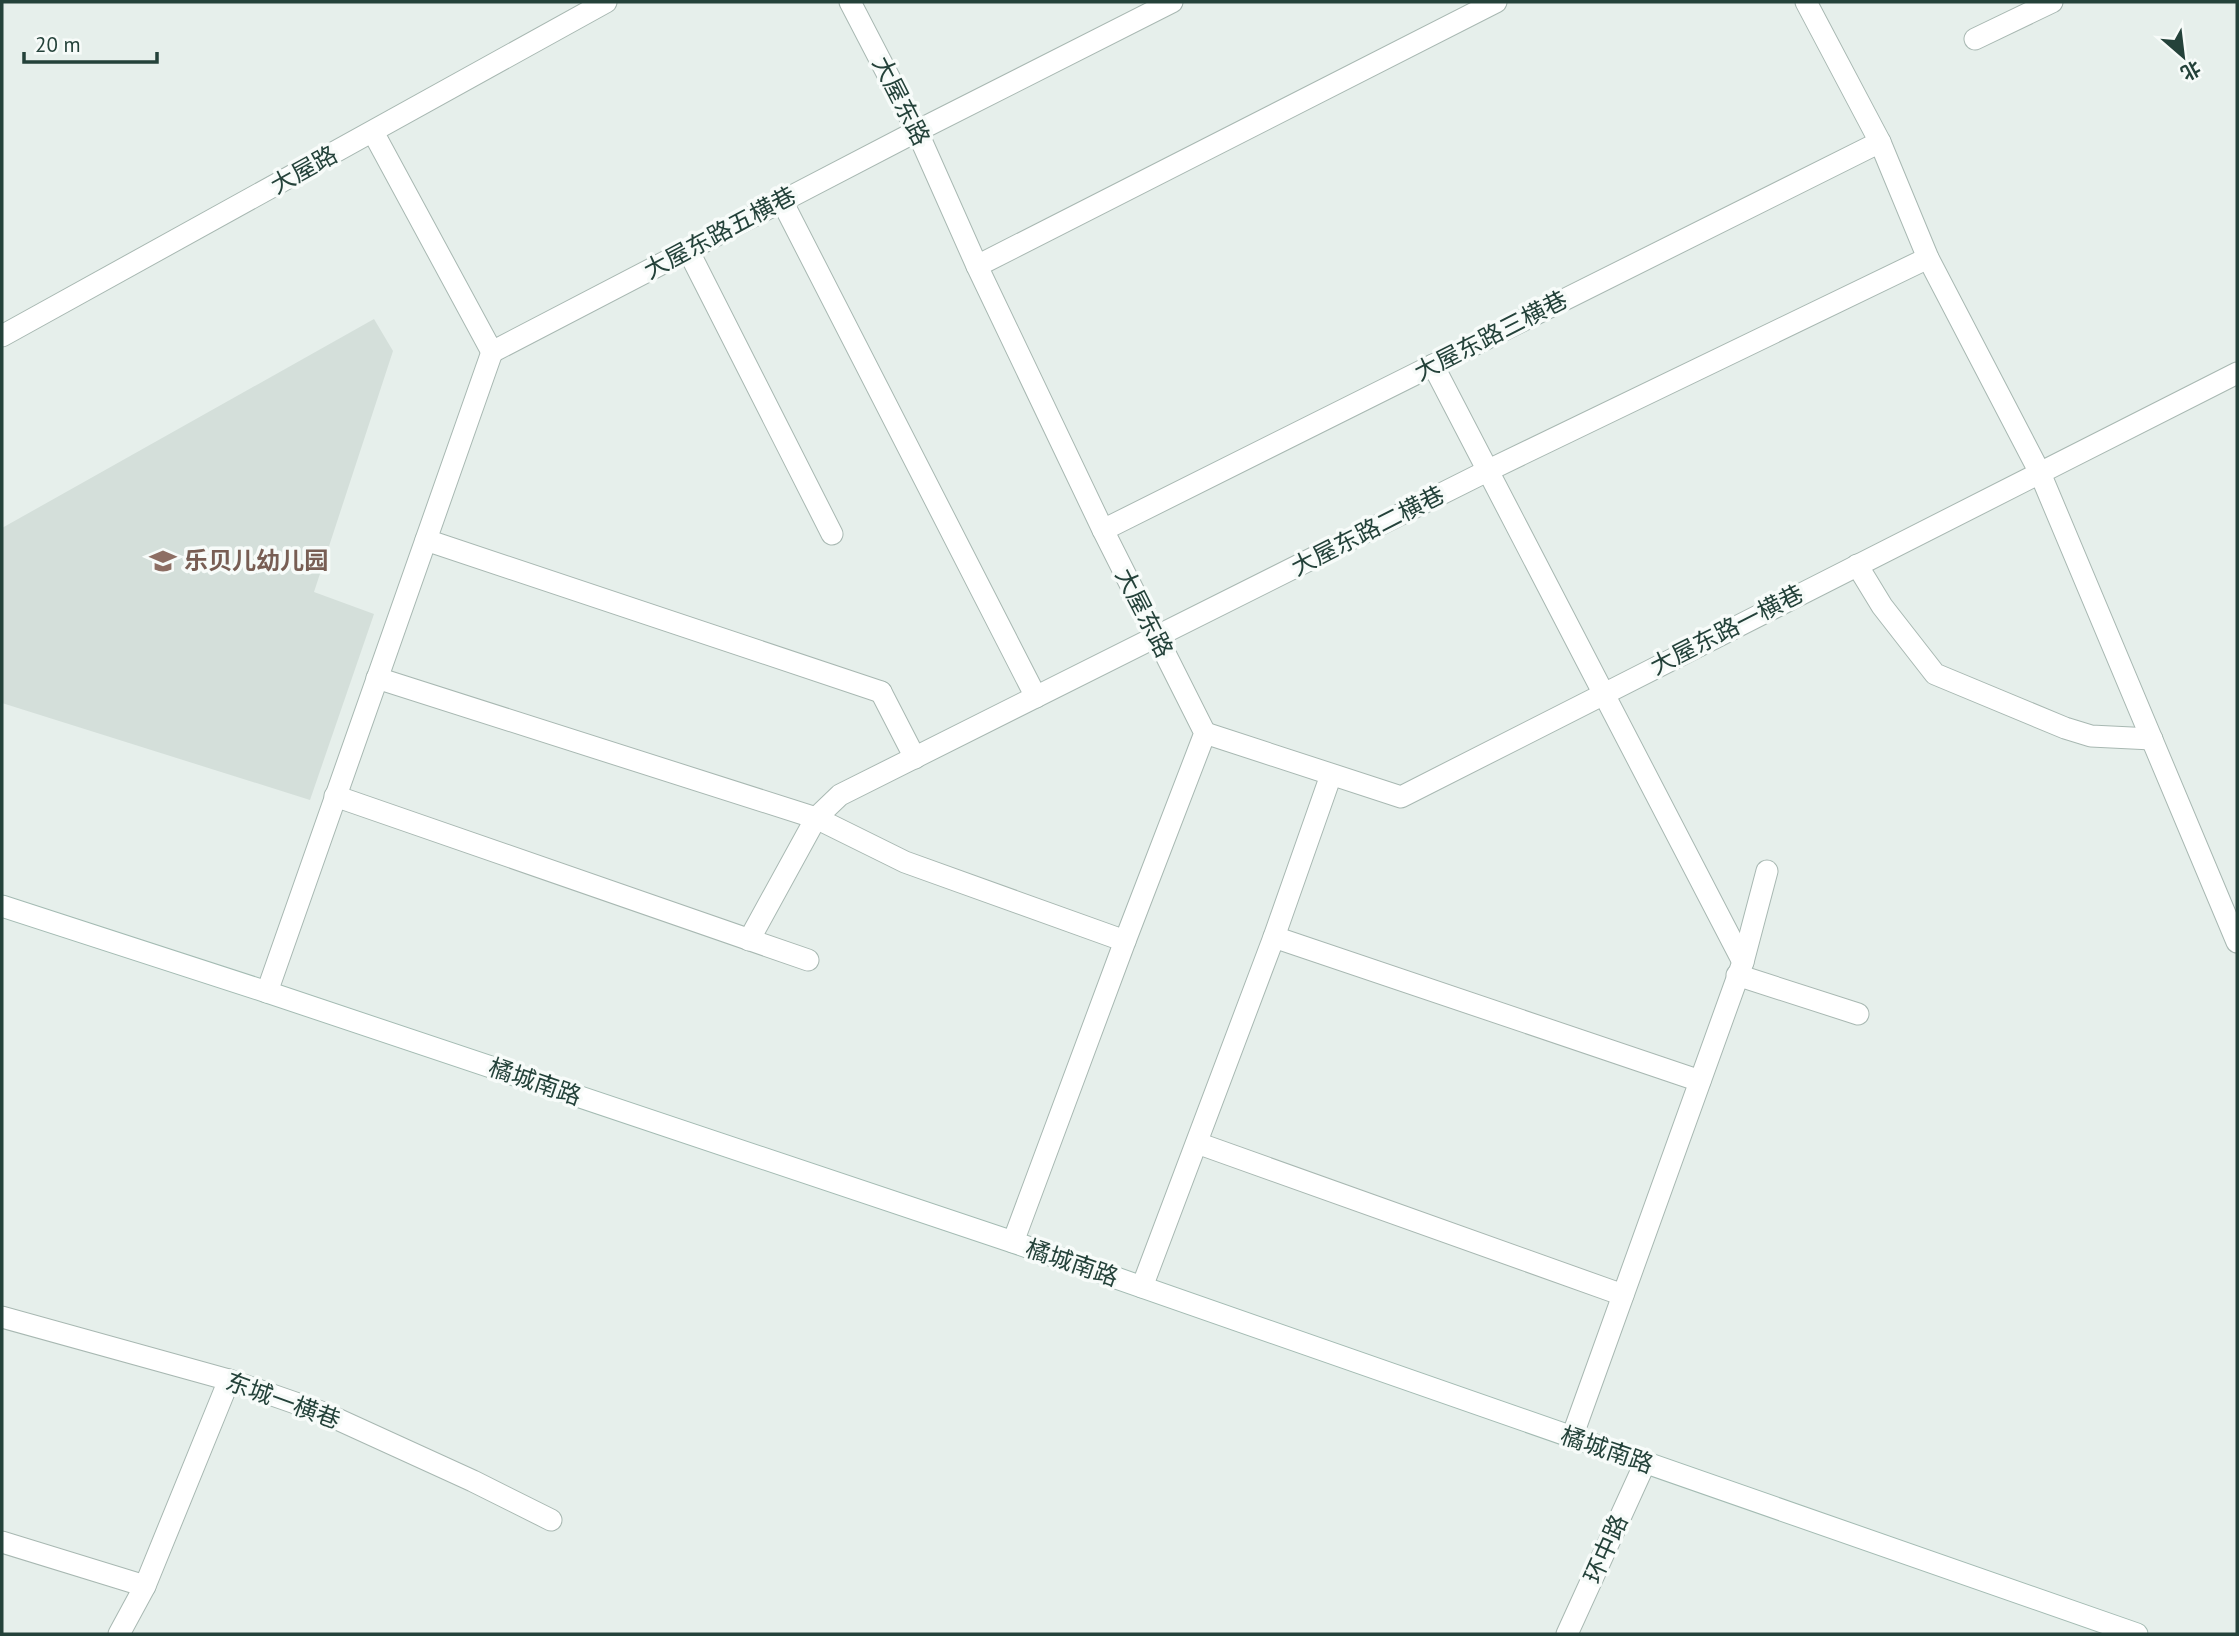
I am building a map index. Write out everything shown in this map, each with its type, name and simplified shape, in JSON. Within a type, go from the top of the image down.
[{"type":"street","name":"大屋路","points":[[2,336],[606,2]]},
{"type":"street","name":"大屋东路","points":[[850,2],[917,131],[977,267],[1103,530],[1205,733]]},
{"type":"street","name":"大屋东路五横巷","points":[[492,352],[1172,2]]},
{"type":"street","points":[[977,267],[1496,2]]},
{"type":"street","points":[[1806,2],[1880,142],[1928,258],[2040,473],[2237,942]]},
{"type":"street","points":[[1975,39],[2052,2]]},
{"type":"street","points":[[267,992],[492,352],[373,132]]},
{"type":"street","name":"大屋东路三横巷","points":[[1103,530],[1880,142]]},
{"type":"street","points":[[782,201],[1036,697]]},
{"type":"street","points":[[688,250],[832,534]]},
{"type":"street","name":"大屋东路二横巷","points":[[749,940],[816,818],[840,795],[1489,470],[1928,258]]},
{"type":"street","points":[[1433,365],[1604,692],[1740,968],[1858,1014]]},
{"type":"street","name":"大屋东路一横巷","points":[[1205,733],[1401,797],[2237,373]]},
{"type":"street","points":[[426,540],[881,692],[915,758]]},
{"type":"street","points":[[1857,565],[1882,606],[1935,674],[2065,728],[2091,736],[2152,739]]},
{"type":"street","points":[[377,678],[816,818],[905,862],[1125,941]]},
{"type":"street","points":[[1013,1242],[1205,733]]},
{"type":"street","points":[[1142,1287],[1274,937],[1331,775]]},
{"type":"street","points":[[335,796],[808,960]]},
{"type":"street","points":[[1572,1437],[1740,968],[1767,871]]},
{"type":"street","name":"橘城南路","points":[[2,906],[1013,1242],[2137,1634]]},
{"type":"street","points":[[1274,937],[1700,1081]]},
{"type":"street","points":[[1197,1143],[1623,1295]]},
{"type":"street","name":"东城一横巷","points":[[2,1317],[229,1380],[324,1413],[551,1520]]},
{"type":"street","points":[[118,1634],[145,1586],[229,1380]]},
{"type":"street","name":"环中路","points":[[1567,1634],[1645,1463]]},
{"type":"street","points":[[2,1542],[145,1586]]},
{"type":"shaded area","name":"乐贝儿幼儿园","points":[[374,319],[393,351],[314,592],[374,614],[310,800],[2,703],[2,528]]},
{"type":"place","name":"乐贝儿幼儿园","points":[[163,561]]}]
